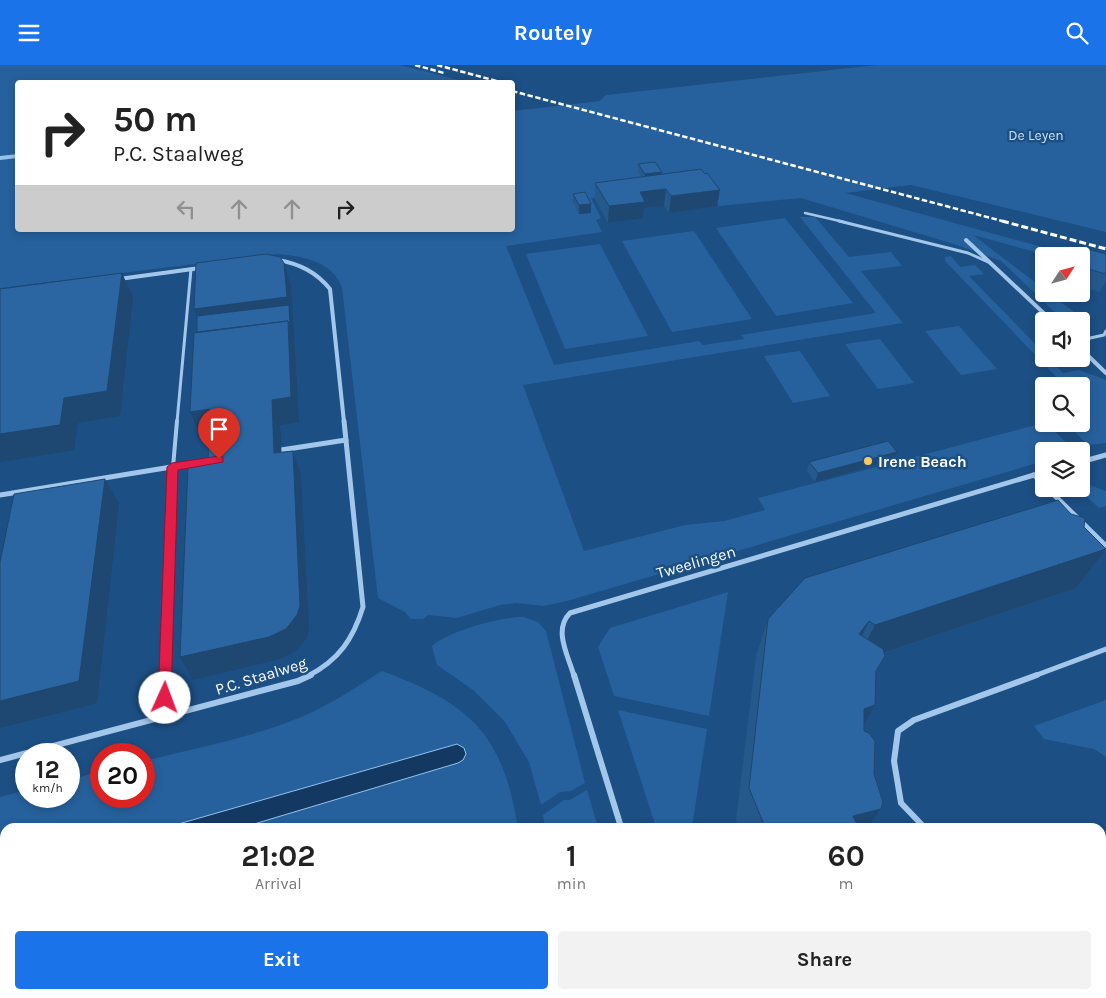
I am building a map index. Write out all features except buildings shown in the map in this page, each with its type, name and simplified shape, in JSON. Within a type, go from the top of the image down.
[{"type":"street","points":[[966,240],[1042,312]]},
{"type":"street","name":"P.C. Staalweg","points":[[0,760],[298,681],[323,669],[341,653],[354,636],[363,607],[330,289],[321,277],[308,269],[273,260]]},
{"type":"street","points":[[115,280],[210,267]]},
{"type":"street","points":[[1090,358],[1106,373]]},
{"type":"street","points":[[281,450],[346,440]]},
{"type":"street","points":[[1090,459],[1106,455]]},
{"type":"street","points":[[0,495],[219,459]]},
{"type":"street","name":"Tweelingen","points":[[620,823],[560,631],[564,619],[570,613],[1034,475]]},
{"type":"street","points":[[1056,497],[1106,546]]},
{"type":"street","points":[[920,823],[901,803],[894,761],[898,731],[914,720],[1106,649]]},
{"type":"lane","points":[[805,213],[968,253],[990,263]]},
{"type":"lane","points":[[164,717],[172,467],[191,269]]},
{"type":"lane","points":[[1090,338],[1104,335],[1106,331]]},
{"type":"green space","name":"De Leyen","points":[[0,65],[400,65],[458,80],[15,80],[15,232],[515,232],[515,111],[600,101],[606,95],[876,65],[1106,65],[1106,232],[911,185],[845,193],[1042,247],[1035,247],[1035,252],[973,235],[1035,282],[1035,293],[1001,261],[957,245],[801,198],[719,206],[703,184],[591,198],[601,218],[596,220],[602,232],[506,246],[554,365],[699,341],[703,345],[744,339],[741,335],[876,313],[800,217],[815,217],[849,257],[891,252],[902,266],[861,271],[903,323],[523,385],[584,551],[685,525],[724,521],[765,510],[758,498],[1035,425],[1035,432],[1056,432],[1065,442],[1035,442],[1035,464],[567,601],[544,606],[516,603],[500,605],[457,618],[428,615],[423,619],[411,619],[405,612],[378,598],[342,288],[338,279],[324,266],[296,256],[277,254],[0,288]]},
{"type":"green space","points":[[785,218],[853,303],[776,316],[716,228]]},
{"type":"green space","points":[[694,231],[752,319],[672,332],[622,241]]},
{"type":"green space","points":[[600,244],[648,336],[565,349],[526,254]]},
{"type":"green space","points":[[951,256],[960,267],[975,265],[984,274],[969,276],[1035,344],[1035,355],[945,261],[945,257]]},
{"type":"green space","points":[[1045,303],[1062,303],[1074,312],[1055,312]]},
{"type":"green space","points":[[959,326],[997,369],[961,375],[925,331]]},
{"type":"green space","points":[[880,339],[914,383],[878,389],[845,344]]},
{"type":"green space","points":[[800,351],[830,396],[793,403],[764,356]]},
{"type":"green space","points":[[1047,367],[1057,367],[1063,373],[1079,370],[1106,380],[1106,443],[1090,445],[1090,442],[1085,442],[1075,432],[1090,432],[1090,377],[1056,377]]},
{"type":"green space","points":[[1090,485],[1106,491],[1106,506],[1099,508],[1087,497],[1090,497]]},
{"type":"green space","points":[[728,592],[709,716],[614,696],[598,647],[610,628]]},
{"type":"green space","points":[[523,617],[538,622],[546,631],[585,783],[571,791],[560,792],[541,805],[529,762],[505,722],[473,690],[437,665],[432,646],[440,640],[462,630],[502,619]]},
{"type":"green space","points":[[382,671],[436,695],[458,708],[475,724],[490,743],[501,765],[510,791],[517,823],[257,823],[458,763],[457,744],[182,823],[0,823],[0,797],[15,793],[15,808],[80,808],[80,777],[90,774],[90,808],[155,808],[155,758],[242,737],[299,718],[320,708]]},
{"type":"green space","points":[[1106,700],[1106,757],[1094,749],[1044,739],[1034,726]]},
{"type":"green space","points":[[618,710],[707,729],[693,823],[655,823]]},
{"type":"green space","points":[[587,790],[597,823],[544,823],[543,815],[564,800],[570,800]]},
{"type":"shaded area","points":[[457,744],[464,748],[466,754],[463,760],[458,763],[257,823],[182,823]]},
{"type":"waterway","points":[[0,158],[15,156]]},
{"type":"railway","points":[[415,65],[444,73]]},
{"type":"railway","points":[[437,65],[493,80]]},
{"type":"railway","points":[[515,92],[1006,222]]},
{"type":"railway","points":[[1002,221],[1106,249]]},
{"type":"place","name":"Irene Beach","points":[[868,461]]},
{"type":"route","points":[[165,698],[172,467],[219,459]]}]
